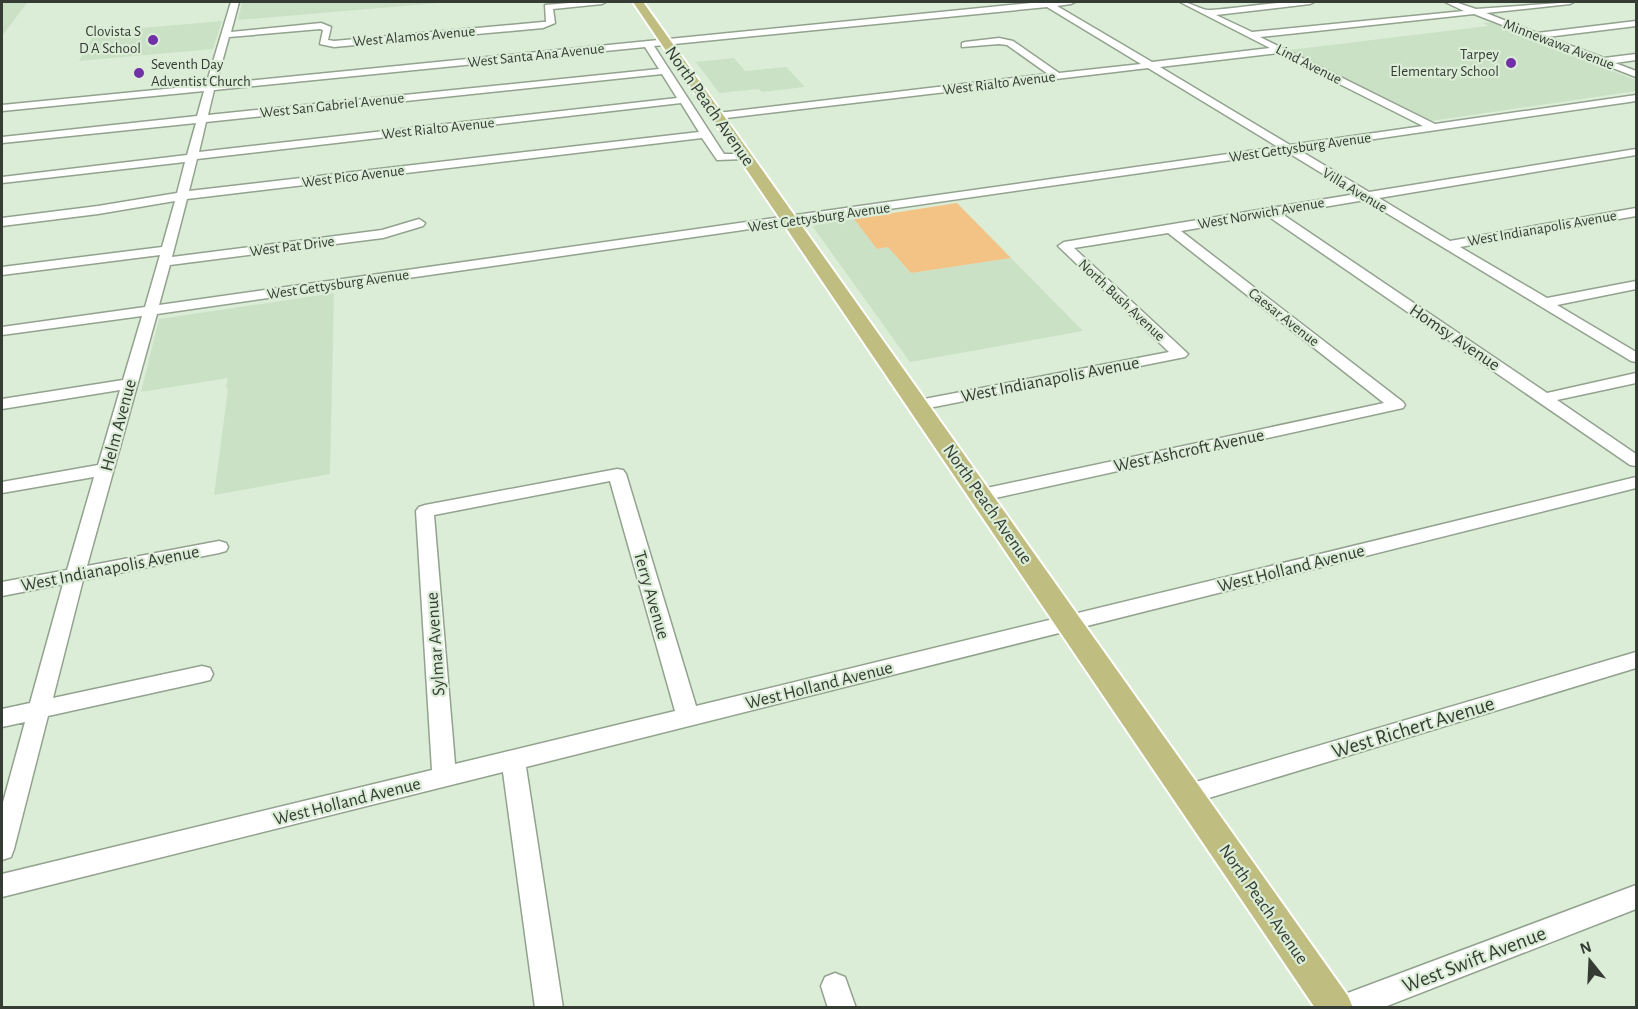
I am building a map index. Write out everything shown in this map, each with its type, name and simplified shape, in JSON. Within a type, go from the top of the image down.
[{"type":"main road","name":"North Peach Avenue","points":[[638,2],[1336,1008]]},
{"type":"street","name":"Helm Avenue","points":[[2,849],[75,575],[235,2]]},
{"type":"street","name":"West Alamos Avenue","points":[[226,35],[321,26],[328,29],[322,40],[326,44],[441,30],[551,23],[548,7],[602,2]]},
{"type":"street","name":"West Santa Ana Avenue","points":[[2,108],[1071,2]]},
{"type":"street","name":"Lind Avenue","points":[[1184,2],[1433,127]]},
{"type":"street","points":[[1207,13],[1310,2]]},
{"type":"street","name":"Minnewawa Avenue","points":[[1449,2],[1636,74]]},
{"type":"street","points":[[1252,36],[1403,18],[1570,2]]},
{"type":"street","name":"Villa Avenue","points":[[1046,3],[1636,358]]},
{"type":"street","points":[[1537,36],[1636,23]]},
{"type":"street","points":[[965,45],[1010,43],[1057,76]]},
{"type":"street","points":[[648,44],[663,71],[721,158],[744,156]]},
{"type":"street","name":"West Rialto Avenue","points":[[718,116],[1280,50]]},
{"type":"street","points":[[1604,62],[1636,57]]},
{"type":"street","name":"West San Gabriel Avenue","points":[[2,140],[663,71]]},
{"type":"street","name":"West Gettysburg Avenue","points":[[2,331],[791,221],[1636,98]]},
{"type":"street","name":"West Rialto Avenue","points":[[2,180],[684,100]]},
{"type":"street","name":"West Pico Avenue","points":[[2,222],[98,210],[181,196],[705,134]]},
{"type":"street","name":"West Norwich Avenue","points":[[1064,246],[1636,152]]},
{"type":"street","name":"West Indianapolis Avenue","points":[[1447,245],[1636,212]]},
{"type":"street","name":"Homsy Avenue","points":[[1272,213],[1636,461]]},
{"type":"street","name":"West Pat Drive","points":[[2,271],[383,234],[419,223]]},
{"type":"street","name":"Caesar Avenue","points":[[1171,229],[1397,405]]},
{"type":"street","name":"North Bush Avenue","points":[[1064,246],[1180,354]]},
{"type":"street","points":[[1544,303],[1636,285]]},
{"type":"street","name":"West Indianapolis Avenue","points":[[919,405],[1180,354]]},
{"type":"street","points":[[1545,398],[1636,378]]},
{"type":"street","points":[[2,404],[129,384]]},
{"type":"street","name":"West Ashcroft Avenue","points":[[982,495],[1397,405]]},
{"type":"street","points":[[2,487],[106,469]]},
{"type":"street","name":"Sylmar Avenue","points":[[444,777],[425,511],[616,474]]},
{"type":"street","name":"Terry Avenue","points":[[616,474],[688,717]]},
{"type":"street","name":"West Holland Avenue","points":[[2,886],[1636,483]]},
{"type":"street","name":"West Indianapolis Avenue","points":[[2,589],[219,547]]},
{"type":"street","name":"West Richert Avenue","points":[[1189,794],[1636,660]]},
{"type":"street","points":[[2,718],[202,674]]},
{"type":"street","points":[[513,760],[549,1008]]},
{"type":"street","name":"West Swift Avenue","points":[[1345,1008],[1636,897]]},
{"type":"shaded area","points":[[2,2],[49,2],[27,3],[2,36]]},
{"type":"shaded area","points":[[242,2],[451,2],[238,20]]},
{"type":"shaded area","name":"Clovista S D A School","points":[[222,21],[213,49],[79,61],[95,32]]},
{"type":"shaded area","points":[[1495,22],[1522,32],[1520,35],[1636,80],[1636,91],[1431,121],[1289,50],[1488,26],[1483,23]]},
{"type":"shaded area","points":[[734,58],[745,71],[786,67],[805,87],[762,92],[759,89],[719,93],[696,62]]},
{"type":"shaded area","points":[[957,203],[1011,258],[911,273],[888,247],[877,249],[854,219]]},
{"type":"shaded area","points":[[854,219],[877,249],[888,247],[911,273],[1011,258],[1083,331],[910,362],[813,227]]},
{"type":"shaded area","points":[[334,293],[330,474],[214,495],[228,378],[141,392],[159,319]]},
{"type":"place","name":"Clovista S D A School","points":[[153,40]]},
{"type":"place","name":"Tarpey Elementary School","points":[[1511,63]]},
{"type":"place","name":"Seventh Day Adventist Church","points":[[139,73]]}]
